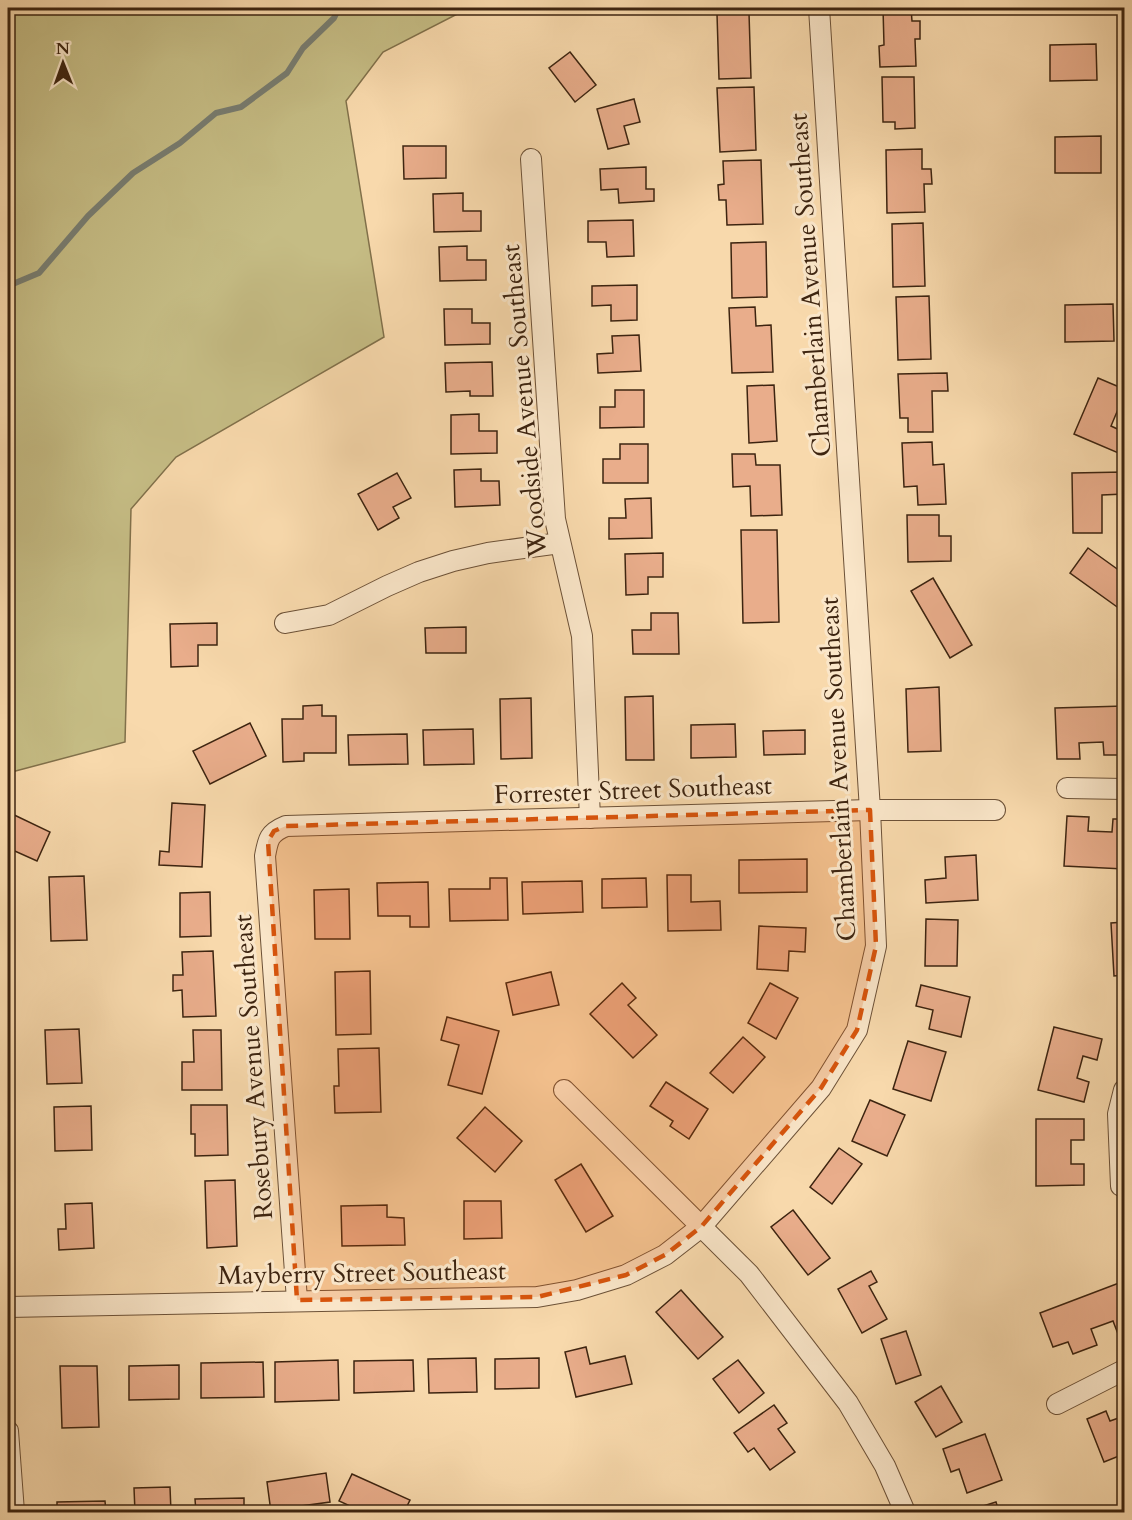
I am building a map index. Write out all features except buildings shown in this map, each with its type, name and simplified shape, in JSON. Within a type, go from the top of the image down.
[{"type":"street","name":"Chamberlain Avenue Southeast","points":[[701,1227],[821,1088],[857,1030],[876,946],[870,810],[819,8]]},
{"type":"street","name":"Woodside Avenue Southeast","points":[[531,159],[554,508],[582,636],[590,818]]},
{"type":"street","points":[[285,623],[329,615],[408,577],[453,561],[488,553],[560,543]]},
{"type":"street","points":[[1068,788],[1125,789]]},
{"type":"street","name":"Forrester Street Southeast","points":[[274,831],[286,826],[870,810],[995,810]]},
{"type":"street","name":"Rosebury Avenue Southeast","points":[[274,831],[268,841],[265,856],[297,1300]]},
{"type":"street","points":[[564,1090],[749,1274],[848,1403],[885,1466],[905,1512]]},
{"type":"street","points":[[1121,1186],[1118,1114],[1125,1090]]},
{"type":"street","name":"Mayberry Street Southeast","points":[[8,1307],[537,1296],[577,1290],[626,1275],[665,1255],[701,1227]]},
{"type":"street","points":[[1057,1404],[1125,1370]]},
{"type":"street","points":[[8,1431],[14,1512]]},
{"type":"highlighted area","points":[[870,810],[876,946],[857,1030],[821,1088],[701,1227],[665,1255],[626,1275],[537,1297],[297,1300],[268,841],[274,831],[286,826]]},
{"type":"shaded area","points":[[8,8],[488,8],[467,9],[383,52],[346,101],[384,337],[176,457],[131,509],[125,742],[8,773]]},
{"type":"waterway","points":[[8,286],[39,273],[88,216],[133,173],[180,143],[216,113],[241,107],[287,73],[303,48],[334,18],[339,8]]}]
